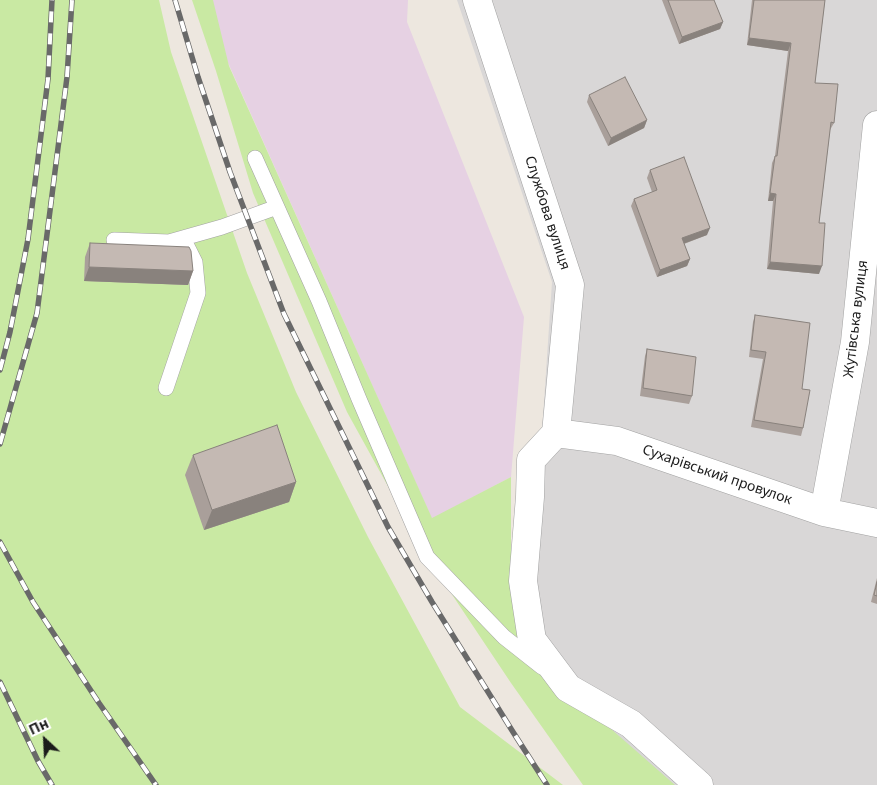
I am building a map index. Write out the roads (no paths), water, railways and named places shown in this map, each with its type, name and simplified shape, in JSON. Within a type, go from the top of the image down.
[{"type":"street","name":"Службова вулиця","points":[[477,0],[570,285],[556,433]]},
{"type":"street","name":"Жутівська вулиця","points":[[824,512],[866,344],[877,125]]},
{"type":"street","name":"Сухарівський провулок","points":[[556,433],[617,441],[824,512],[877,523]]},
{"type":"street","points":[[556,433],[531,460],[530,497],[522,581],[532,640],[568,688],[631,724],[699,785]]},
{"type":"lane","points":[[255,158],[319,301],[359,399],[428,557],[504,637],[568,688]]},
{"type":"lane","points":[[114,240],[169,242],[222,227],[277,207]]},
{"type":"lane","points":[[166,388],[198,293],[195,262],[183,238]]},
{"type":"railway","points":[[0,370],[10,332],[28,239],[48,79],[52,0]]},
{"type":"railway","points":[[0,444],[37,313],[67,77],[72,0]]},
{"type":"railway","points":[[175,0],[198,77],[230,172],[284,314],[388,527],[432,602],[547,785]]},
{"type":"railway","points":[[0,542],[33,602],[99,703],[156,785]]},
{"type":"railway","points":[[0,682],[38,761],[52,785]]}]
